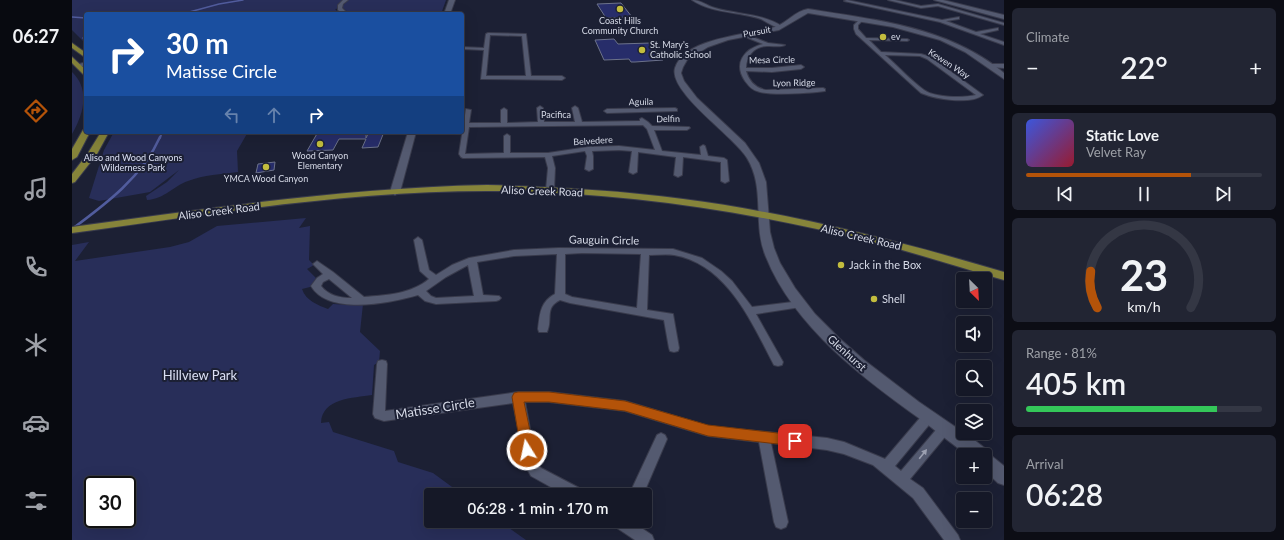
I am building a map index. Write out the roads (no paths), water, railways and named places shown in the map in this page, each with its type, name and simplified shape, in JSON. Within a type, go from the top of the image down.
[{"type":"main road","points":[[72,45],[84,54]]},
{"type":"main road","points":[[72,59],[82,64]]},
{"type":"main road","points":[[72,157],[85,134]]},
{"type":"main road","points":[[72,180],[92,154],[104,134]]},
{"type":"main road","name":"Aliso Creek Road","points":[[72,230],[307,200],[395,192],[488,188],[550,190],[684,202],[764,214],[896,244],[1004,276]]},
{"type":"street","points":[[343,12],[340,10],[340,7],[346,0]]},
{"type":"street","points":[[449,12],[452,0]]},
{"type":"street","points":[[694,0],[714,9],[757,18],[781,27]]},
{"type":"street","points":[[892,0],[921,7]]},
{"type":"street","points":[[937,0],[1004,17]]},
{"type":"street","points":[[846,1],[856,1],[941,21],[1004,44]]},
{"type":"street","points":[[907,13],[921,7],[938,5],[1004,24]]},
{"type":"street","name":"Pursuit","points":[[764,214],[763,187],[759,172],[751,156],[740,143],[688,94],[681,83],[678,73],[680,64],[686,57],[698,49],[716,40],[781,27],[791,22],[804,11],[894,25],[942,39],[954,44],[991,66],[1004,77]]},
{"type":"street","points":[[941,21],[958,18]]},
{"type":"street","points":[[862,19],[858,21],[856,29],[880,54]]},
{"type":"street","points":[[978,34],[996,29]]},
{"type":"street","points":[[529,78],[524,35],[488,34],[485,48],[483,78],[529,78],[562,78]]},
{"type":"street","points":[[745,35],[767,44],[783,45]]},
{"type":"street","points":[[864,39],[907,40]]},
{"type":"street","points":[[743,69],[747,54],[752,50],[767,44]]},
{"type":"street","points":[[464,48],[485,48]]},
{"type":"street","name":"Kewen Way","points":[[880,54],[921,55],[929,58],[976,90],[979,93],[978,96],[969,98],[931,96],[922,92],[880,54]]},
{"type":"street","points":[[991,66],[1004,66]]},
{"type":"street","name":"Mesa Circle","points":[[743,69],[772,70],[801,67]]},
{"type":"street","name":"Lyon Ridge","points":[[743,69],[745,78],[757,89],[765,92],[823,90]]},
{"type":"street","points":[[540,108],[542,124]]},
{"type":"street","points":[[575,108],[578,124]]},
{"type":"street","points":[[466,126],[468,110]]},
{"type":"street","points":[[504,110],[504,125]]},
{"type":"street","name":"Aguila","points":[[607,111],[674,110]]},
{"type":"street","points":[[637,111],[641,120],[648,126],[659,152]]},
{"type":"street","name":"Pacifica","points":[[466,126],[578,124],[648,126]]},
{"type":"street","name":"Belvedere","points":[[466,126],[463,156],[548,155],[588,149],[659,152],[724,160],[725,181]]},
{"type":"street","name":"Delfin","points":[[648,126],[687,128]]},
{"type":"street","points":[[395,192],[411,134]]},
{"type":"street","points":[[507,136],[507,156]]},
{"type":"street","points":[[702,147],[705,158]]},
{"type":"street","points":[[588,149],[590,160],[589,169]]},
{"type":"street","points":[[634,172],[635,150]]},
{"type":"street","points":[[548,155],[552,170],[550,190]]},
{"type":"street","points":[[678,175],[680,155]]},
{"type":"street","name":"Glenhurst","points":[[764,214],[764,232],[774,263],[790,290],[828,335],[846,354],[971,448]]},
{"type":"street","points":[[418,240],[425,271],[435,279]]},
{"type":"street","name":"Gauguin Circle","points":[[330,274],[317,284],[317,289],[326,296],[334,299],[344,301],[361,300],[420,291],[451,269],[472,260],[524,251],[673,252],[691,256],[708,265],[737,294],[749,311],[778,362]]},
{"type":"street","name":"Gauguin Circle","points":[[560,296],[561,251]]},
{"type":"street","name":"Gauguin Circle","points":[[642,312],[645,253]]},
{"type":"street","points":[[472,260],[478,299]]},
{"type":"street","points":[[317,264],[361,300]]},
{"type":"street","points":[[420,291],[428,300],[436,301],[496,298]]},
{"type":"street","points":[[543,329],[547,304],[560,296],[570,300],[670,317],[674,348]]},
{"type":"street","points":[[749,311],[801,304]]},
{"type":"street","name":"Matisse Circle","points":[[382,364],[379,414],[384,416],[518,397],[549,397],[625,406],[708,431],[827,444],[844,448],[877,461],[918,493],[953,540]]},
{"type":"street","points":[[518,397],[530,463],[536,472],[565,488]]},
{"type":"street","points":[[886,467],[929,416]]},
{"type":"street","points":[[901,480],[945,428]]},
{"type":"street","points":[[764,437],[781,522]]},
{"type":"street","points":[[639,488],[661,439]]},
{"type":"street","points":[[992,466],[1004,477]]},
{"type":"street","points":[[630,528],[647,540]]},
{"type":"waterway","points":[[189,12],[219,4],[243,0]]},
{"type":"waterway","points":[[72,17],[84,18]]},
{"type":"waterway","points":[[160,138],[161,134]]},
{"type":"waterway","points":[[72,229],[98,210],[134,177],[153,151],[160,137]]},
{"type":"place","name":"Coast Hills Community Church","points":[[620,9]]},
{"type":"place","name":"ev","points":[[883,37]]},
{"type":"place","name":"St. Mary's Catholic School","points":[[642,50]]},
{"type":"place","name":"Wood Canyon Elementary","points":[[320,144]]},
{"type":"place","name":"YMCA Wood Canyon","points":[[266,167]]},
{"type":"place","name":"Jack in the Box","points":[[841,265]]},
{"type":"place","name":"Shell","points":[[874,299]]},
{"type":"park label","name":"Aliso and Wood Canyons Wilderness Park","points":[[133,164]]},
{"type":"park label","name":"Hillview Park","points":[[200,375]]}]
